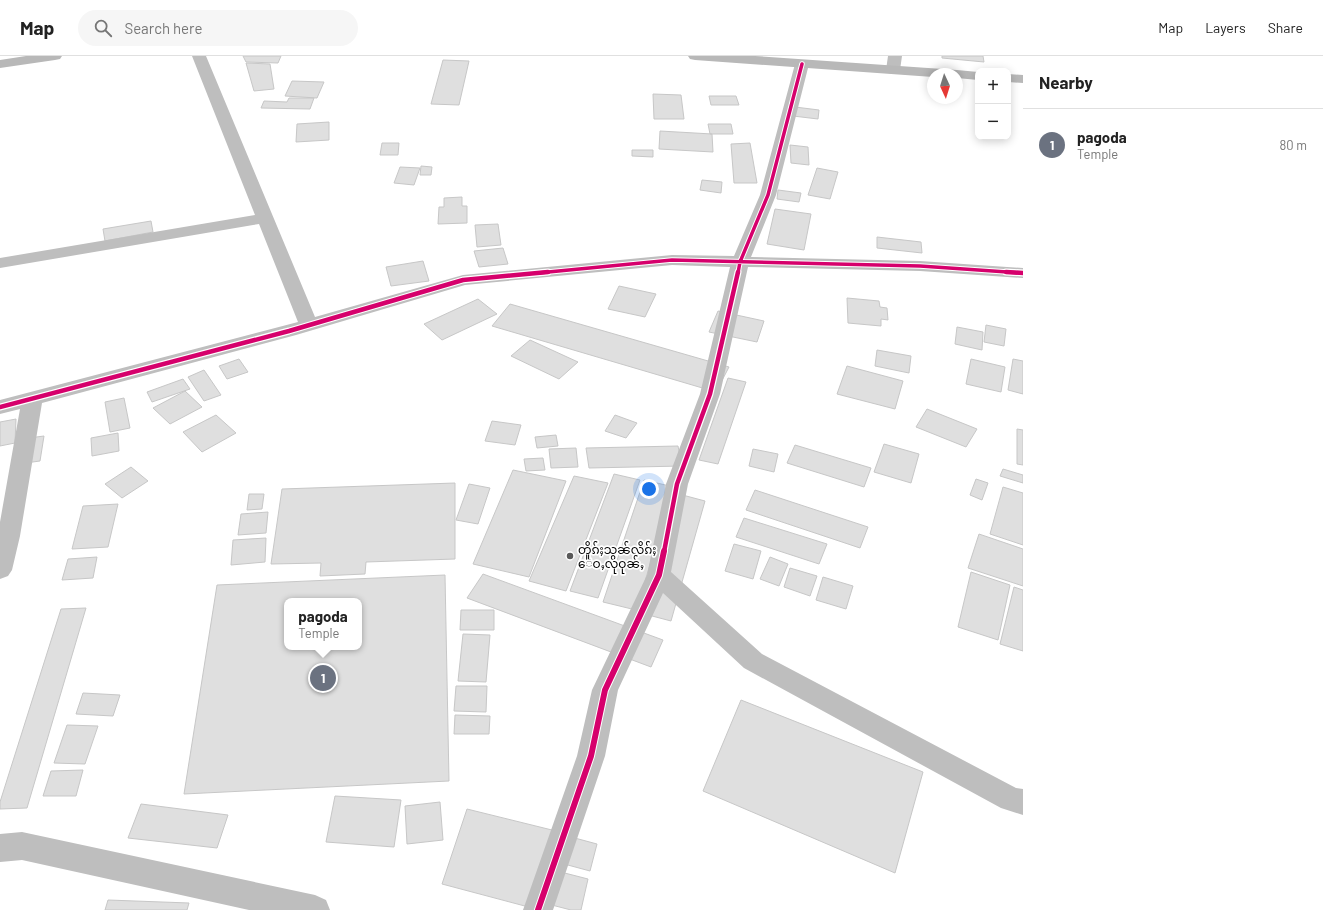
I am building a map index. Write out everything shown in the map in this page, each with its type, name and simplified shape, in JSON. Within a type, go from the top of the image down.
[{"type":"main road","points":[[0,64],[55,56]]},
{"type":"main road","points":[[695,56],[802,64],[894,63],[927,69]]},
{"type":"main road","points":[[963,75],[975,76]]},
{"type":"main road","points":[[1011,78],[1023,79]]},
{"type":"street","points":[[199,56],[309,325]]},
{"type":"street","points":[[538,910],[591,756],[605,690],[659,574],[677,484],[710,394],[740,262],[768,194],[802,64]]},
{"type":"street","points":[[0,263],[266,218]]},
{"type":"street","points":[[0,407],[309,325],[462,280],[672,260],[920,266],[1023,273]]},
{"type":"street","points":[[0,570],[9,536],[32,399]]},
{"type":"street","points":[[659,574],[753,662],[1011,799],[1023,802]]},
{"type":"street","points":[[0,848],[22,846],[315,910]]},
{"type":"building","points":[[243,56],[281,56],[278,63],[246,62]]},
{"type":"building","points":[[942,56],[983,56],[984,62],[942,58]]},
{"type":"building","points":[[443,60],[469,61],[459,105],[431,104]]},
{"type":"building","points":[[246,63],[270,64],[274,89],[254,91]]},
{"type":"building","points":[[292,81],[324,82],[317,98],[285,96]]},
{"type":"building","points":[[653,94],[681,95],[684,119],[654,119]]},
{"type":"building","points":[[709,96],[736,96],[739,105],[711,105]]},
{"type":"building","points":[[289,98],[314,98],[310,109],[261,108],[264,101],[287,102]]},
{"type":"building","points":[[795,107],[819,110],[818,119],[793,116]]},
{"type":"building","points":[[329,122],[329,140],[296,142],[297,124]]},
{"type":"building","points":[[708,124],[731,124],[733,134],[710,134]]},
{"type":"building","points":[[660,131],[712,134],[713,152],[659,149]]},
{"type":"building","points":[[382,143],[399,143],[398,155],[380,155]]},
{"type":"building","points":[[750,143],[757,183],[734,183],[731,144]]},
{"type":"building","points":[[790,145],[808,147],[809,165],[791,163]]},
{"type":"building","points":[[632,150],[653,150],[653,157],[632,156]]},
{"type":"building","points":[[421,166],[432,167],[431,175],[420,175]]},
{"type":"building","points":[[400,167],[420,168],[414,185],[394,183]]},
{"type":"building","points":[[817,168],[838,172],[830,199],[808,195]]},
{"type":"building","points":[[702,180],[722,182],[721,193],[700,190]]},
{"type":"building","points":[[778,190],[801,193],[799,202],[777,199]]},
{"type":"building","points":[[462,197],[462,206],[467,206],[467,223],[438,224],[439,207],[444,207],[444,198]]},
{"type":"building","points":[[775,209],[811,214],[804,250],[767,244]]},
{"type":"building","points":[[151,221],[153,232],[105,241],[103,229]]},
{"type":"building","points":[[498,224],[501,245],[477,247],[475,225]]},
{"type":"building","points":[[877,237],[921,242],[922,253],[877,248]]},
{"type":"building","points":[[503,248],[508,264],[479,267],[474,251]]},
{"type":"building","points":[[423,261],[429,281],[391,286],[386,267]]},
{"type":"building","points":[[619,286],[656,294],[645,317],[608,309]]},
{"type":"building","points":[[847,298],[879,301],[880,307],[887,308],[888,320],[881,319],[881,326],[848,323]]},
{"type":"building","points":[[478,299],[497,314],[442,340],[424,324]]},
{"type":"building","points":[[510,304],[729,367],[716,392],[492,326]]},
{"type":"building","points":[[718,311],[764,321],[757,342],[709,332]]},
{"type":"building","points":[[986,325],[1006,329],[1004,346],[984,342]]},
{"type":"building","points":[[957,327],[983,332],[982,350],[955,344]]},
{"type":"building","points":[[530,340],[578,362],[559,379],[511,356]]},
{"type":"building","points":[[877,350],[911,356],[909,373],[875,366]]},
{"type":"building","points":[[239,359],[248,372],[227,379],[219,366]]},
{"type":"building","points":[[971,359],[1005,367],[1001,392],[966,384]]},
{"type":"building","points":[[1013,359],[1023,361],[1023,394],[1008,390]]},
{"type":"building","points":[[847,366],[903,381],[895,409],[837,394]]},
{"type":"building","points":[[204,370],[221,395],[204,401],[188,377]]},
{"type":"building","points":[[728,378],[746,382],[718,464],[699,460]]},
{"type":"building","points":[[183,379],[190,389],[152,402],[147,392]]},
{"type":"building","points":[[185,391],[202,407],[170,424],[153,408]]},
{"type":"building","points":[[124,398],[130,428],[110,432],[105,402]]},
{"type":"building","points":[[927,409],[977,429],[966,447],[916,427]]},
{"type":"building","points":[[216,415],[236,433],[202,452],[183,432]]},
{"type":"building","points":[[615,415],[637,423],[626,438],[605,431]]},
{"type":"building","points":[[16,419],[15,443],[0,446],[0,422]]},
{"type":"building","points":[[492,421],[521,425],[515,445],[485,441]]},
{"type":"building","points":[[1017,429],[1023,430],[1023,465],[1017,464]]},
{"type":"building","points":[[118,433],[119,451],[92,456],[91,438]]},
{"type":"building","points":[[556,435],[558,446],[537,448],[535,437]]},
{"type":"building","points":[[44,436],[40,461],[18,464],[21,439]]},
{"type":"building","points":[[884,444],[919,454],[911,483],[874,472]]},
{"type":"building","points":[[795,445],[871,468],[864,487],[787,463]]},
{"type":"building","points":[[678,446],[682,466],[589,468],[586,448]]},
{"type":"building","points":[[576,448],[578,467],[551,468],[549,449]]},
{"type":"building","points":[[753,449],[778,454],[774,472],[749,466]]},
{"type":"building","points":[[543,458],[545,470],[526,471],[524,459]]},
{"type":"building","points":[[131,467],[148,481],[122,498],[105,484]]},
{"type":"building","points":[[1003,469],[1023,475],[1023,483],[1000,476]]},
{"type":"building","points":[[513,470],[566,481],[529,577],[473,564]]},
{"type":"building","points":[[614,474],[640,480],[598,598],[570,591]]},
{"type":"building","points":[[574,476],[608,483],[566,591],[529,581]]},
{"type":"building","points":[[976,479],[988,483],[982,500],[970,495]]},
{"type":"building","points":[[644,480],[674,487],[636,610],[603,602]]},
{"type":"building","points":[[455,483],[455,559],[366,562],[365,574],[320,576],[321,563],[271,564],[282,489]]},
{"type":"building","points":[[469,484],[490,488],[478,524],[456,520]]},
{"type":"building","points":[[1003,487],[1023,493],[1023,545],[990,534]]},
{"type":"building","points":[[755,490],[868,527],[860,548],[746,510]]},
{"type":"building","points":[[675,493],[705,501],[671,621],[637,612]]},
{"type":"building","points":[[249,494],[264,494],[262,509],[247,510]]},
{"type":"building","points":[[118,504],[108,547],[72,549],[83,506]]},
{"type":"building","points":[[268,512],[266,533],[238,535],[241,514]]},
{"type":"building","points":[[744,518],[827,544],[819,564],[736,537]]},
{"type":"building","points":[[979,534],[1023,549],[1023,586],[968,568]]},
{"type":"building","points":[[266,538],[265,562],[231,565],[233,540]]},
{"type":"building","points":[[734,544],[761,551],[753,579],[725,571]]},
{"type":"building","points":[[97,557],[93,578],[62,580],[68,559]]},
{"type":"building","points":[[770,557],[788,564],[779,586],[760,579]]},
{"type":"building","points":[[790,568],[817,576],[810,596],[784,587]]},
{"type":"building","points":[[971,572],[1010,585],[998,640],[958,627]]},
{"type":"building","points":[[483,574],[663,640],[651,667],[467,598]]},
{"type":"building","points":[[445,575],[449,781],[184,794],[217,585]]},
{"type":"building","points":[[823,577],[853,586],[846,609],[816,600]]},
{"type":"building","points":[[1014,587],[1023,590],[1023,651],[1000,644]]},
{"type":"building","points":[[86,608],[27,808],[0,809],[0,802],[61,609]]},
{"type":"building","points":[[461,610],[494,610],[494,630],[460,630]]},
{"type":"building","points":[[463,634],[490,635],[486,682],[458,681]]},
{"type":"building","points":[[456,686],[487,686],[486,712],[454,711]]},
{"type":"building","points":[[83,693],[120,695],[113,716],[76,714]]},
{"type":"building","points":[[741,700],[923,772],[895,873],[703,791]]},
{"type":"building","points":[[455,715],[490,716],[489,734],[454,734]]},
{"type":"building","points":[[67,725],[98,726],[85,764],[54,763]]},
{"type":"building","points":[[83,770],[76,796],[43,796],[51,771]]},
{"type":"building","points":[[335,796],[401,800],[394,847],[326,842]]},
{"type":"building","points":[[440,802],[443,840],[407,844],[405,806]]},
{"type":"building","points":[[141,804],[228,815],[217,848],[128,838]]},
{"type":"building","points":[[467,809],[556,831],[536,909],[442,884]]},
{"type":"building","points":[[560,834],[597,844],[590,871],[553,861]]},
{"type":"building","points":[[553,870],[588,879],[581,910],[571,910],[544,903]]},
{"type":"building","points":[[108,900],[189,903],[187,910],[105,910]]},
{"type":"cycle path","points":[[538,910],[591,756],[605,690],[659,575],[677,484],[710,394],[740,262],[768,195],[802,64]]},
{"type":"cycle path","points":[[0,407],[289,331],[463,280],[672,260],[920,266],[1023,273]]},
{"type":"place","name":"တိူၵ်ႈသွၼ်လိၵ်ႈ ေဝႇလုဝုၼ်ႇ","points":[[570,556]]},
{"type":"place","name":"pagoda","points":[[323,678]]}]
